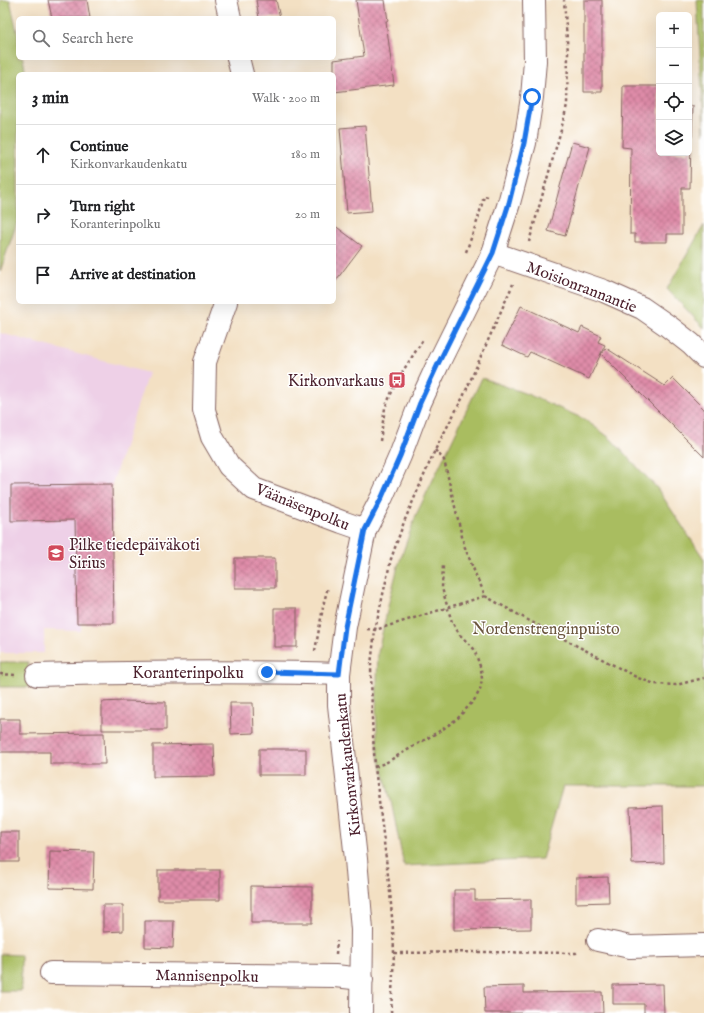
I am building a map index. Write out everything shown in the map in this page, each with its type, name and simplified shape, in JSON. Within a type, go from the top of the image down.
[{"type":"street","points":[[226,0],[230,16]]},
{"type":"street","name":"Kirkonvarkaudenkatu","points":[[361,1013],[362,930],[340,712],[339,674],[345,627],[365,530],[382,497],[400,456],[420,403],[438,364],[493,253],[509,203],[526,135],[532,97],[535,61],[534,0]]},
{"type":"street","points":[[238,60],[242,72]]},
{"type":"street","name":"Moisionrannantie","points":[[493,253],[604,291],[642,308],[668,326],[704,356]]},
{"type":"street","name":"Väänäsenpolku","points":[[225,304],[205,362],[204,410],[212,437],[229,466],[254,490],[365,530]]},
{"type":"street","name":"Koranterinpolku","points":[[37,675],[267,672],[339,674]]},
{"type":"street","points":[[598,940],[630,947],[704,945]]},
{"type":"street","name":"Mannisenpolku","points":[[51,973],[335,976],[362,979]]},
{"type":"path","points":[[391,1013],[394,953],[390,892],[375,768],[372,720],[371,665],[375,630],[392,559],[404,522],[435,450],[463,397],[528,246],[567,106],[568,53],[564,0]]},
{"type":"path","points":[[435,450],[444,460],[464,545],[485,596],[535,624],[644,680],[655,684],[676,684],[703,678],[704,682]]},
{"type":"path","points":[[375,768],[443,729],[458,718],[475,699],[480,690],[482,679],[481,669],[474,649],[460,635],[452,622],[442,588],[443,565]]},
{"type":"path","points":[[375,630],[485,596]]},
{"type":"path","points":[[394,953],[576,953],[598,940]]},
{"type":"shaded area","name":"Pilke tiedepäiväkoti Sirius","points":[[0,333],[148,373],[112,484],[114,623],[81,623],[81,631],[44,630],[44,653],[0,653]]},
{"type":"green space","points":[[0,0],[10,0],[16,27],[16,60],[23,60],[26,72],[16,72],[16,225],[0,272]]},
{"type":"green space","points":[[697,0],[704,0],[704,134]]},
{"type":"green space","points":[[704,225],[704,328],[667,289]]},
{"type":"green space","name":"Nordenstrenginpuisto","points":[[482,378],[527,394],[584,419],[610,438],[657,488],[704,559],[704,786],[563,786],[542,859],[404,866],[391,801],[378,753],[376,709],[378,652],[398,566],[416,515]]},
{"type":"green space","points":[[0,662],[28,662],[30,687],[0,687]]},
{"type":"green space","points":[[0,954],[21,955],[21,991],[0,991]]},
{"type":"building","points":[[48,0],[87,0],[90,16],[52,16]]},
{"type":"building","points":[[256,0],[276,0],[280,16],[259,16]]},
{"type":"building","points":[[356,0],[385,0],[388,21],[386,21],[394,85],[336,92],[336,72],[334,72],[334,60],[364,56]]},
{"type":"building","points":[[584,0],[602,0],[602,92],[584,92]]},
{"type":"building","points":[[623,86],[656,86],[656,156],[691,156],[690,188],[682,188],[682,234],[667,234],[667,242],[635,242],[635,234],[630,234],[631,148],[622,147]]},
{"type":"building","points":[[692,106],[693,106],[692,137]]},
{"type":"building","points":[[365,126],[372,211],[347,213],[340,128]]},
{"type":"building","points":[[572,142],[590,147],[565,236],[548,231]]},
{"type":"building","points":[[336,226],[362,246],[336,280]]},
{"type":"building","points":[[521,306],[579,333],[582,327],[601,336],[598,342],[605,345],[589,379],[530,352],[527,357],[502,345]]},
{"type":"building","points":[[606,348],[665,386],[673,378],[704,409],[704,457],[601,354]]},
{"type":"building","points":[[112,484],[114,623],[77,623],[75,520],[11,521],[11,485]]},
{"type":"building","points":[[235,558],[275,558],[275,588],[235,588]]},
{"type":"building","points":[[274,608],[297,608],[297,647],[274,647]]},
{"type":"building","points":[[102,702],[166,702],[166,730],[102,730]]},
{"type":"building","points":[[230,703],[253,703],[254,733],[231,734]]},
{"type":"building","points":[[0,719],[20,719],[20,734],[104,733],[105,764],[50,764],[50,752],[0,752]]},
{"type":"building","points":[[214,744],[215,776],[153,777],[153,745]]},
{"type":"building","points":[[259,749],[306,749],[306,775],[259,775]]},
{"type":"building","points":[[663,806],[664,863],[632,864],[630,807]]},
{"type":"building","points":[[0,832],[19,832],[19,862],[0,862]]},
{"type":"building","points":[[50,851],[94,852],[93,889],[49,888]]},
{"type":"building","points":[[158,870],[220,870],[220,900],[158,900]]},
{"type":"building","points":[[608,877],[609,902],[576,903],[576,878]]},
{"type":"building","points":[[251,886],[312,887],[312,923],[251,923]]},
{"type":"building","points":[[454,890],[475,890],[475,900],[531,899],[531,929],[454,930]]},
{"type":"building","points":[[103,905],[123,905],[123,931],[103,932]]},
{"type":"building","points":[[145,921],[174,921],[173,948],[145,947]]},
{"type":"building","points":[[663,984],[664,1013],[644,1013],[644,1004],[613,1004],[613,985]]},
{"type":"building","points":[[524,986],[524,993],[602,992],[603,1013],[485,1013],[484,987]]},
{"type":"place","name":"Kirkonvarkaus","points":[[397,380]]},
{"type":"place","name":"Pilke tiedepäiväkoti Sirius","points":[[56,553]]},
{"type":"route","points":[[267,672],[339,674],[345,627],[365,530],[382,497],[400,456],[420,403],[438,364],[493,253],[509,203],[524,143],[532,97]]}]
